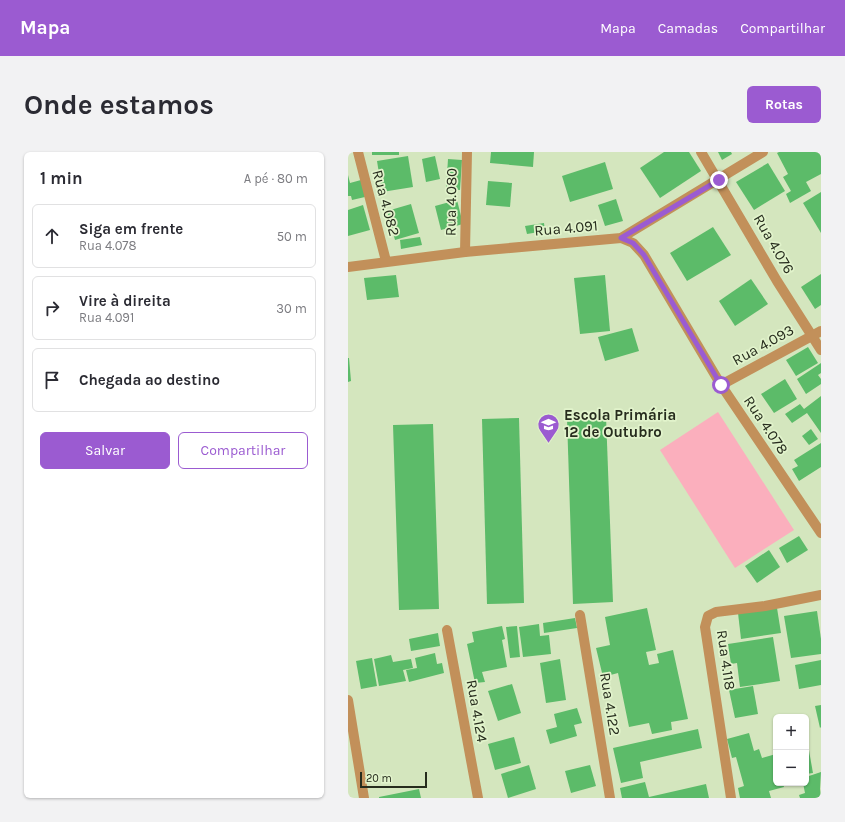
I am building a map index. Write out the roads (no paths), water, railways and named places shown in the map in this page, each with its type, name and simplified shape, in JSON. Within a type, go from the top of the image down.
[{"type":"street","name":"Rua 4.082","points":[[358,152],[386,261]]},
{"type":"street","name":"Rua 4.080","points":[[465,252],[466,152]]},
{"type":"street","name":"Rua 4.076","points":[[701,152],[719,180],[777,281],[816,333],[821,350]]},
{"type":"street","name":"Rua 4.091","points":[[348,267],[465,252],[621,238],[764,152]]},
{"type":"street","name":"Rua 4.078","points":[[621,238],[633,243],[644,255],[721,385],[821,533]]},
{"type":"street","name":"Rua 4.093","points":[[721,385],[816,333]]},
{"type":"street","name":"Rua 4.118","points":[[731,798],[705,627],[708,616],[716,612],[765,606],[821,595]]},
{"type":"street","name":"Rua 4.122","points":[[580,616],[610,798]]},
{"type":"street","name":"Rua 4.124","points":[[447,630],[478,798]]},
{"type":"street","points":[[348,700],[364,798]]},
{"type":"place","name":"Escola Primária 12 de Outubro","points":[[549,444]]}]
